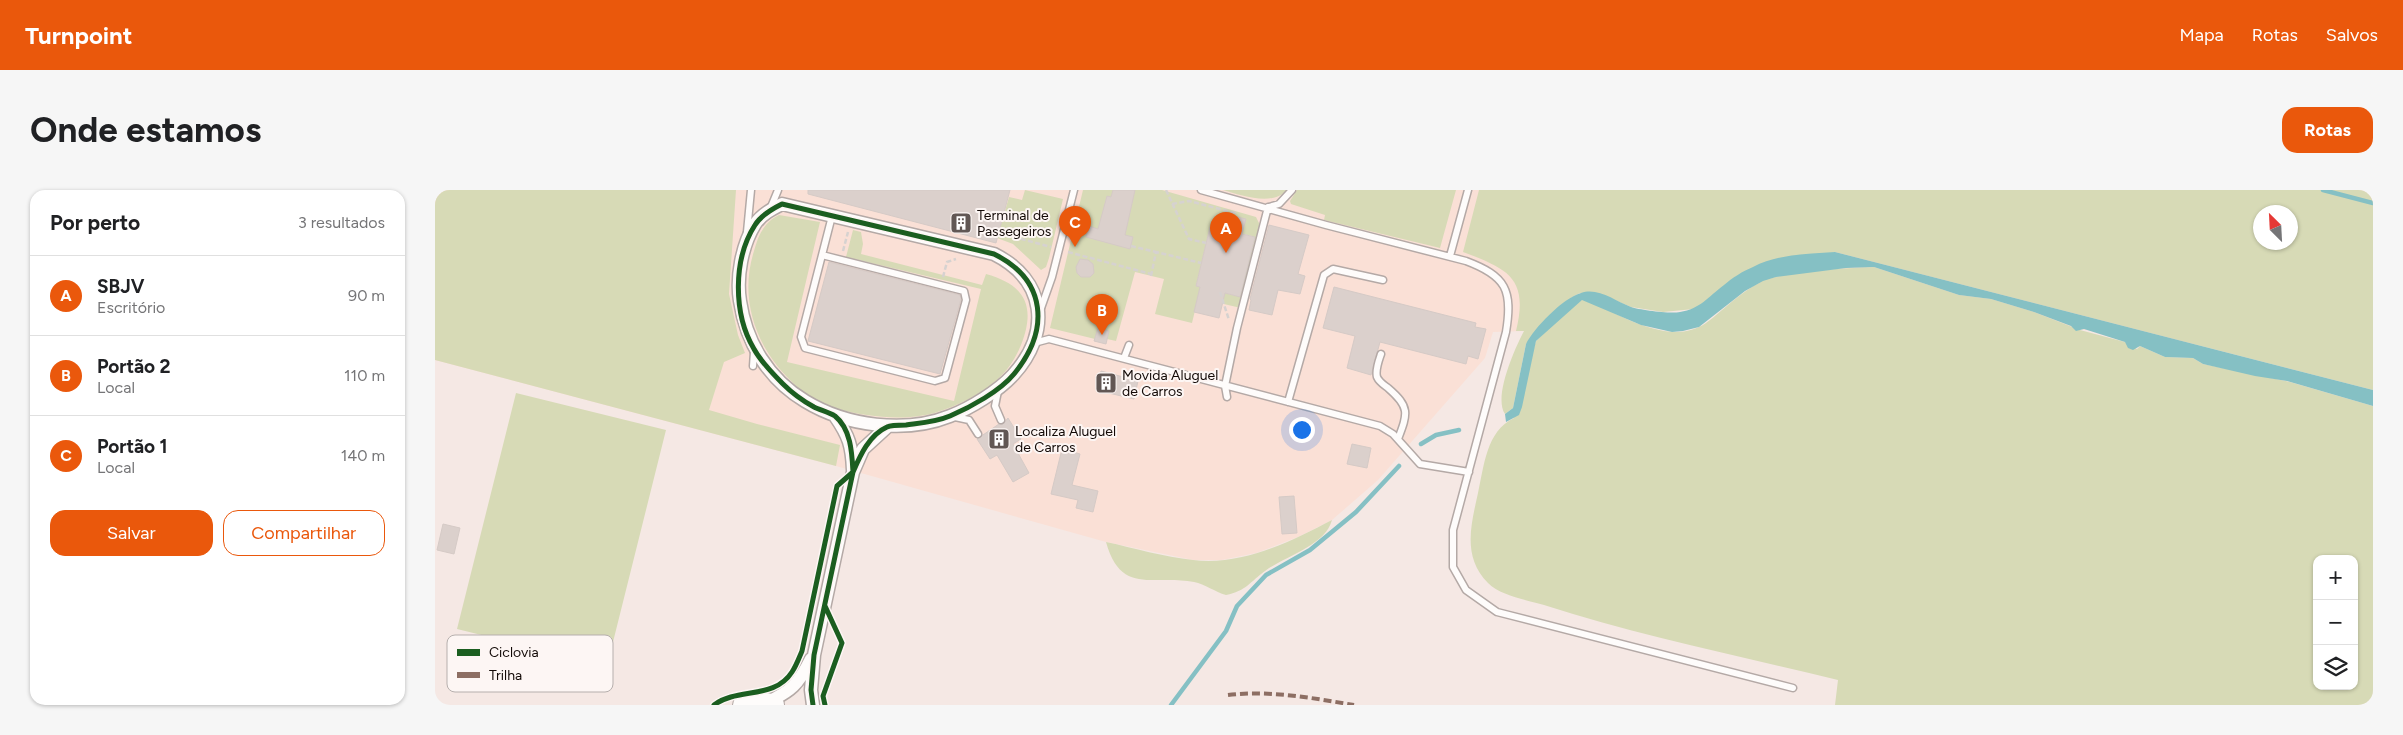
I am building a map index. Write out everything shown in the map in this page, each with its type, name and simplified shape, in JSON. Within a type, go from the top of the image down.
[{"type":"main road","points":[[743,705],[770,704]]},
{"type":"street","points":[[782,204],[994,254],[1011,262],[1031,286],[1037,304],[1038,321],[1034,343],[1013,374],[999,387],[951,416],[919,424],[887,427],[835,416],[795,395],[783,384],[753,348],[746,330],[739,296],[738,278],[746,245],[755,224],[768,211],[782,204]]},
{"type":"street","points":[[835,416],[847,433],[852,451],[853,472]]},
{"type":"street","points":[[813,705],[811,690],[814,655],[853,472],[863,449],[887,427]]},
{"type":"street","points":[[770,704],[790,692],[801,678],[814,655]]},
{"type":"lane","points":[[746,245],[751,190]]},
{"type":"lane","points":[[768,211],[778,190]]},
{"type":"lane","points":[[1049,338],[1038,321],[1074,190]]},
{"type":"lane","points":[[1201,190],[1268,207],[1326,225],[1450,256],[1487,269],[1500,279],[1509,310],[1506,332],[1453,530],[1453,567],[1466,590],[1497,612],[1793,688]]},
{"type":"lane","points":[[1268,207],[1279,204],[1292,190]]},
{"type":"lane","points":[[1450,256],[1468,190]]},
{"type":"lane","points":[[1227,397],[1225,386],[1237,328],[1268,207]]},
{"type":"lane","points":[[822,256],[964,291],[966,300],[947,374],[941,381],[805,348],[801,337],[832,216]]},
{"type":"lane","points":[[1288,402],[1324,275],[1333,269],[1383,280]]},
{"type":"lane","points":[[1034,343],[1049,338],[1380,426],[1398,439],[1420,464],[1469,472]]},
{"type":"lane","points":[[1124,358],[1129,345]]},
{"type":"lane","points":[[753,348],[753,366]]},
{"type":"lane","points":[[1381,354],[1377,374],[1379,380],[1401,399],[1406,408],[1406,418],[1398,439]]},
{"type":"lane","points":[[999,387],[995,406],[1001,420]]},
{"type":"lane","points":[[951,416],[969,420],[979,434]]},
{"type":"path","points":[[1166,190],[1189,239],[1206,243]]},
{"type":"path","points":[[1172,204],[1193,202],[1235,213],[1234,216]]},
{"type":"path","points":[[999,233],[1151,275],[1156,252]]},
{"type":"path","points":[[1131,246],[1201,263]]},
{"type":"path","points":[[941,284],[947,262],[960,258]]},
{"type":"path","points":[[1220,292],[1226,314],[1237,328]]},
{"type":"shaded area","points":[[435,190],[2373,190],[2373,369],[1588,262],[1525,331],[1493,332],[1485,358],[1378,480],[1332,520],[1298,537],[1256,553],[1222,560],[1193,560],[1106,542],[836,466],[435,360]]},
{"type":"green space","points":[[435,190],[736,190],[729,294],[738,335],[745,353],[724,362],[709,410],[840,445],[836,466],[435,360]]},
{"type":"green space","points":[[1025,190],[1063,199],[1049,258],[1046,267],[1041,270],[1013,244],[997,238],[1009,197],[1022,200]]},
{"type":"green space","points":[[1083,190],[1162,190],[1256,217],[1261,227],[1241,308],[1198,298],[1192,323],[1155,314],[1164,279],[1135,272],[1116,341],[1107,339],[1109,331],[1098,328],[1095,339],[1050,328]],"holes":[[[1210,227],[1252,236],[1237,296],[1196,286]]]},
{"type":"green space","points":[[1223,190],[1287,190],[1281,195],[1265,199],[1247,197]]},
{"type":"green space","points":[[1297,190],[1456,190],[1440,248],[1324,220],[1325,215],[1291,204],[1290,201]]},
{"type":"green space","points":[[1479,190],[2373,190],[2373,390],[1835,252],[1694,309],[1663,312],[1631,307],[1600,294],[1580,293],[1561,305],[1526,344],[1513,408],[1505,414],[1502,406],[1503,385],[1511,360],[1524,331],[1516,331],[1520,299],[1517,287],[1503,270],[1463,252]]},
{"type":"green space","points":[[779,215],[820,222],[787,362],[954,401],[981,289],[846,257],[853,230],[861,232],[863,244],[861,254],[982,285],[986,274],[1010,284],[1019,291],[1027,309],[1027,319],[1021,345],[1013,362],[1001,376],[982,391],[953,406],[927,415],[897,417],[860,414],[837,409],[809,397],[777,366],[767,351],[753,320],[750,303],[748,286],[756,245],[769,221]]},
{"type":"green space","points":[[1874,267],[1959,295],[1991,299],[2034,312],[2080,330],[2125,342],[2137,349],[2140,346],[2165,357],[2193,358],[2203,364],[2290,382],[2373,406],[2373,705],[1835,705],[1838,680],[1690,645],[1580,616],[1515,597],[1500,591],[1488,583],[1474,562],[1471,540],[1473,517],[1485,461],[1497,432],[1514,418],[1536,341],[1568,309],[1585,299],[1645,326],[1677,332],[1692,330],[1706,323],[1746,291],[1761,282],[1784,275]]},
{"type":"green space","points":[[516,393],[666,430],[613,642],[613,635],[481,635],[457,629]]},
{"type":"green space","points":[[1332,520],[1328,529],[1313,544],[1265,571],[1243,589],[1226,595],[1194,582],[1140,579],[1130,576],[1120,570],[1112,559],[1106,542],[1182,559],[1211,561],[1247,556],[1265,551]]},
{"type":"water","points":[[1835,252],[2373,390],[2373,406],[2287,381],[2203,364],[2193,358],[2165,357],[2140,346],[2133,350],[2128,348],[2125,342],[2084,329],[2076,331],[2071,326],[2034,312],[1991,299],[1959,295],[1874,267],[1846,268],[1776,277],[1763,281],[1745,291],[1699,327],[1683,331],[1672,332],[1641,325],[1582,300],[1536,341],[1522,407],[1519,415],[1506,422],[1505,414],[1513,408],[1526,344],[1535,330],[1550,314],[1574,296],[1581,293],[1594,292],[1606,295],[1635,308],[1662,312],[1680,312],[1693,308],[1703,302],[1734,277],[1772,259],[1793,255]]},
{"type":"building","name":"Terminal de Passegeiros","points":[[808,190],[1010,190],[996,243],[808,194]]},
{"type":"building","points":[[1113,190],[1135,190],[1125,235],[1133,237],[1130,249],[1086,237],[1089,226],[1098,229],[1107,196],[1111,197]]},
{"type":"building","points":[[1225,214],[1246,219],[1242,234],[1255,237],[1240,297],[1225,293],[1219,318],[1194,312],[1200,287],[1196,286],[1210,227],[1222,229]]},
{"type":"building","points":[[1269,225],[1309,235],[1298,274],[1305,276],[1300,294],[1278,290],[1272,315],[1249,310],[1250,299]]},
{"type":"building","points":[[1080,259],[1088,260],[1093,264],[1094,273],[1090,277],[1081,277],[1077,273],[1076,267]]},
{"type":"building","points":[[829,262],[960,295],[961,299],[940,374],[808,341]]},
{"type":"building","points":[[1334,287],[1476,323],[1475,327],[1486,329],[1478,359],[1468,356],[1466,364],[1380,342],[1371,375],[1347,368],[1355,336],[1323,328]]},
{"type":"building","points":[[1098,328],[1109,331],[1106,344],[1094,341]]},
{"type":"building","points":[[1101,371],[1138,381],[1134,399],[1096,390]]},
{"type":"building","points":[[1008,418],[1021,439],[1013,444],[1029,473],[1013,482],[997,455],[990,459],[977,439],[999,424],[1003,424]]},
{"type":"building","points":[[1352,444],[1371,448],[1367,468],[1347,464]]},
{"type":"building","points":[[1062,449],[1080,454],[1072,485],[1098,491],[1093,512],[1076,508],[1078,500],[1051,494]]},
{"type":"building","points":[[1294,496],[1297,533],[1282,534],[1279,497]]},
{"type":"building","points":[[443,524],[460,528],[454,554],[437,550]]},
{"type":"waterway","points":[[2323,190],[2373,203]]},
{"type":"waterway","points":[[1421,444],[1436,435],[1459,430]]},
{"type":"waterway","points":[[1171,705],[1226,631],[1237,606],[1266,575],[1310,550],[1356,512],[1399,466]]},
{"type":"marked path","points":[[1228,695],[1276,694],[1354,705]]},
{"type":"cycle path","points":[[813,705],[811,690],[814,655],[853,472],[862,453],[875,435],[887,427],[945,418],[976,403],[1001,386],[1014,374],[1026,357],[1034,340],[1037,324],[1037,307],[1033,292],[1025,278],[1012,265],[994,254],[782,204],[760,218],[748,239],[739,270],[738,287],[742,320],[754,349],[775,376],[790,391],[814,407],[835,416],[840,421],[850,442],[853,472]]},
{"type":"cycle path","points":[[714,705],[734,696],[766,690],[776,686],[784,681],[793,670],[802,651],[837,486],[853,472]]},
{"type":"cycle path","points":[[825,606],[842,643],[823,696],[825,705]]},
{"type":"place","name":"Terminal de Passegeiros","points":[[961,223]]},
{"type":"place","name":"Portão 1","points":[[1075,247]]},
{"type":"place","name":"SBJV","points":[[1226,253]]},
{"type":"place","name":"Portão 2","points":[[1102,335]]},
{"type":"place","name":"Movida Aluguel de Carros","points":[[1106,383]]},
{"type":"place","name":"Localiza Aluguel de Carros","points":[[999,439]]}]
